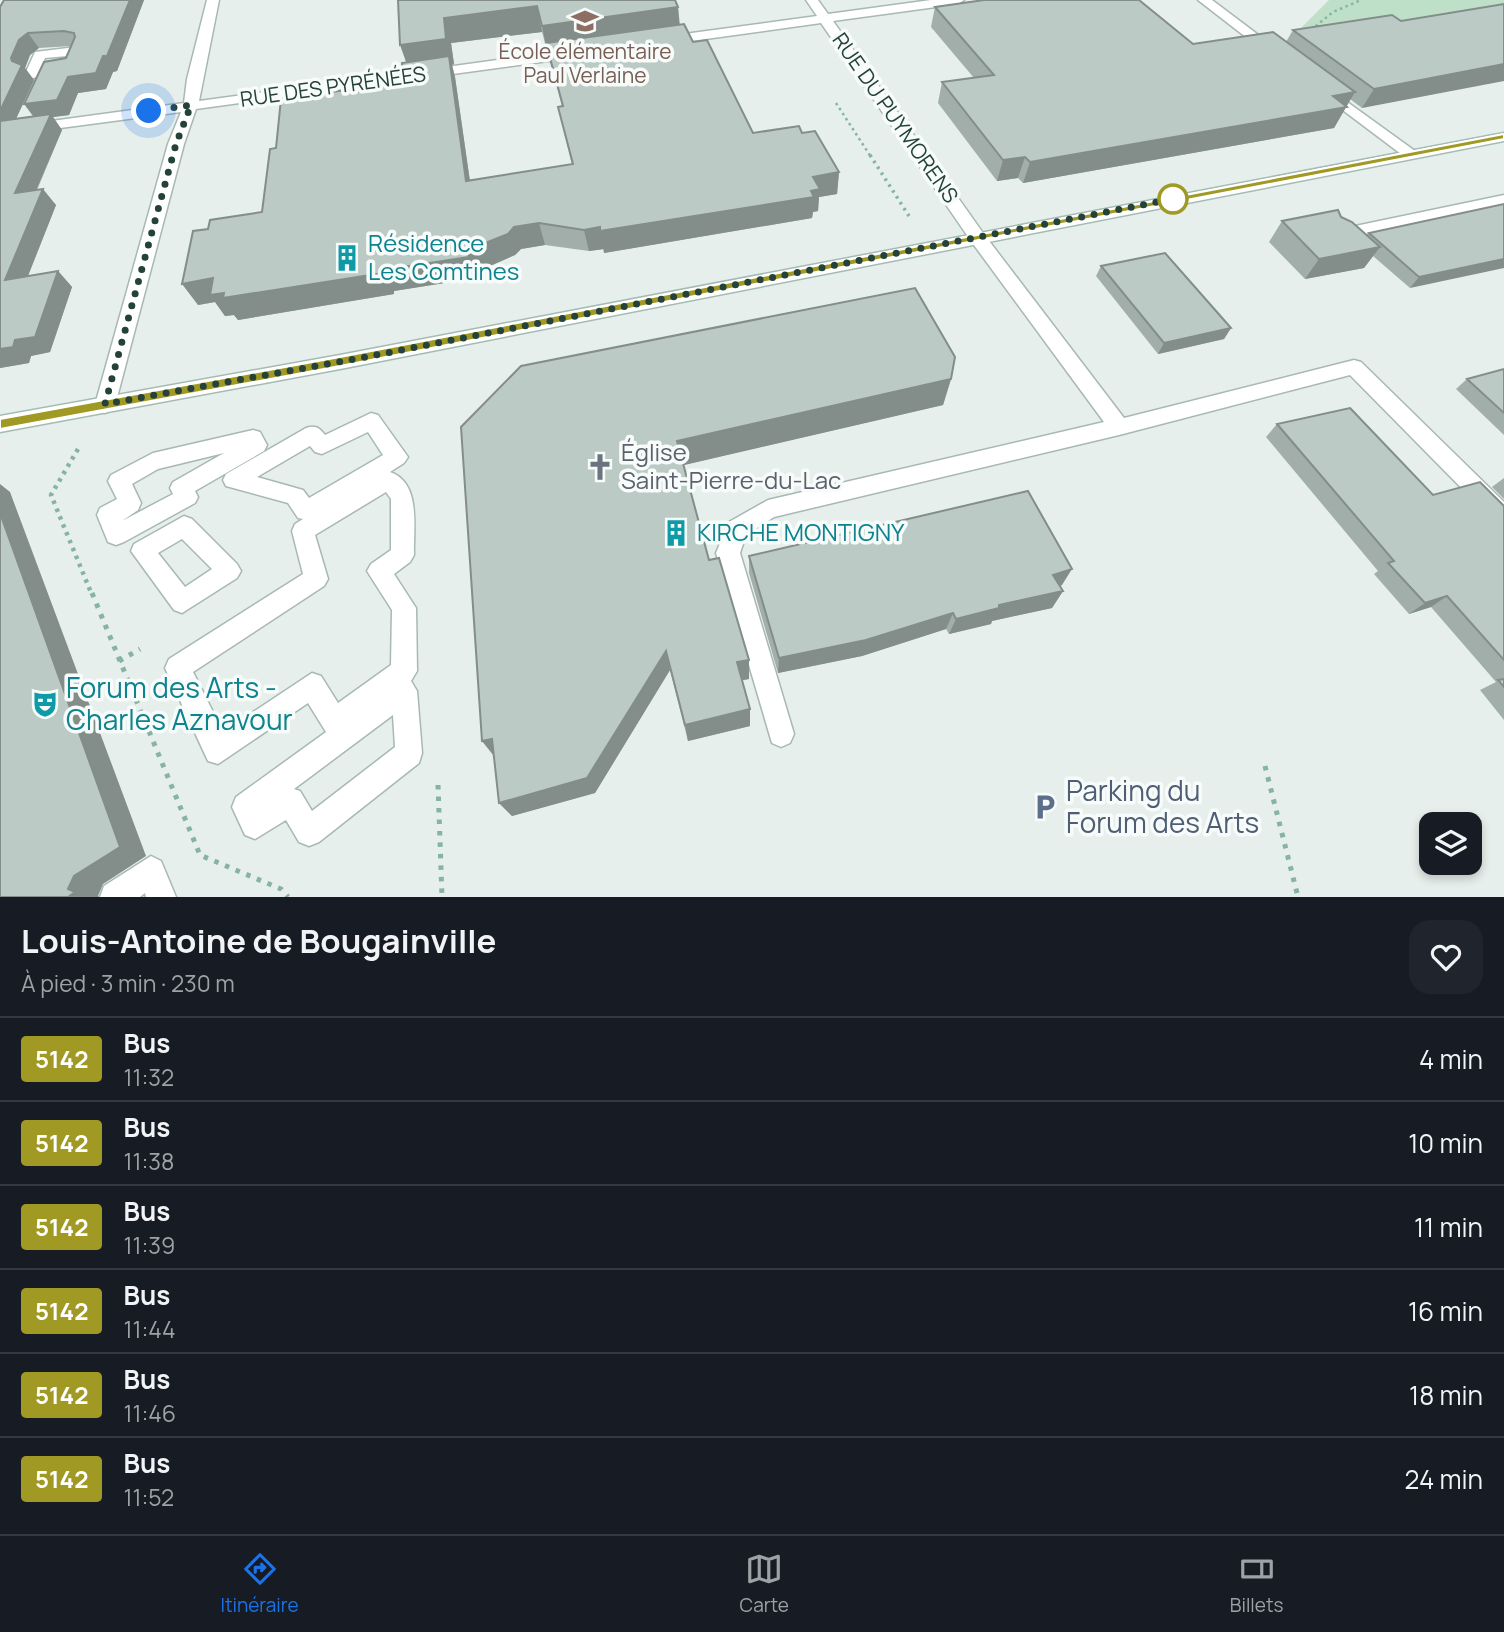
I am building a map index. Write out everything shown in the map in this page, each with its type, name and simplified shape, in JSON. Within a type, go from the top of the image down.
[{"type":"street","points":[[105,404],[176,144],[191,105],[194,79],[214,0]]},
{"type":"street","name":"RUE DU PUYMORENS","points":[[812,0],[977,237],[1119,427]]},
{"type":"street","points":[[644,43],[958,0]]},
{"type":"street","points":[[1204,0],[1288,63]]},
{"type":"street","name":"RUE DES PYRÉNÉES","points":[[0,132],[590,51]]},
{"type":"street","points":[[38,93],[48,71]]},
{"type":"street","points":[[1310,79],[1410,154]]},
{"type":"street","points":[[22,129],[30,112]]},
{"type":"street","points":[[0,424],[340,362],[928,246],[1504,137]]},
{"type":"street","points":[[1336,235],[1504,200]]},
{"type":"street","points":[[781,734],[728,553],[737,529],[768,509],[1119,427],[1354,367],[1504,516]]},
{"type":"street","points":[[371,421],[397,457],[306,511],[295,496],[234,480],[313,434],[322,446],[371,421]]},
{"type":"street","points":[[253,438],[257,445],[181,488],[187,497],[116,535],[108,515],[130,503],[119,481],[153,462],[253,438]]},
{"type":"street","points":[[388,480],[402,496],[402,555],[379,571],[404,608],[404,671],[334,722],[312,685],[218,751],[178,668],[316,579],[303,531],[388,480]]},
{"type":"street","points":[[404,691],[409,752],[309,832],[290,801],[255,825],[246,807],[404,691]]},
{"type":"street","points":[[115,897],[151,872],[161,897]]},
{"type":"path","points":[[1306,37],[1313,26],[1334,12],[1361,0]]},
{"type":"path","points":[[833,99],[928,246]]},
{"type":"path","points":[[1265,766],[1298,897]]},
{"type":"green space","points":[[1329,0],[1504,0],[1504,13],[1298,31]]},
{"type":"building","points":[[4,0],[130,0],[107,56],[103,56],[96,73],[68,77],[57,100],[24,104],[44,62],[66,58],[75,37],[74,33],[28,33],[19,40],[11,58],[22,65],[0,108],[0,7]]},
{"type":"building","points":[[398,0],[675,0],[678,7],[542,26],[537,6],[444,18],[446,39],[400,45]]},
{"type":"building","points":[[984,0],[1139,0],[1193,44],[1273,32],[1355,92],[1333,96],[1347,107],[1030,162],[1025,157],[1003,160],[942,82],[994,75],[935,7]]},
{"type":"building","points":[[1504,4],[1504,64],[1374,89],[1293,30],[1392,15],[1401,21]]},
{"type":"building","points":[[684,24],[693,42],[707,40],[753,133],[799,126],[802,133],[815,131],[839,172],[813,177],[820,189],[811,191],[814,197],[600,231],[600,227],[584,230],[539,223],[514,227],[508,234],[468,250],[469,257],[223,298],[224,293],[210,295],[213,278],[182,284],[193,231],[208,229],[210,220],[262,212],[270,149],[276,148],[281,99],[404,82],[402,63],[449,56],[466,181],[573,164],[558,107],[563,106],[546,43]]},
{"type":"building","points":[[51,114],[15,193],[43,189],[5,280],[58,271],[35,337],[15,340],[13,347],[0,349],[0,121]]},
{"type":"building","points":[[1504,204],[1504,259],[1419,277],[1369,233]]},
{"type":"building","points":[[1338,210],[1341,217],[1352,222],[1380,247],[1319,259],[1282,221]]},
{"type":"building","points":[[1165,253],[1231,328],[1164,343],[1101,266]]},
{"type":"building","points":[[915,288],[955,357],[951,379],[677,441],[709,560],[719,558],[749,660],[737,662],[750,709],[685,725],[666,651],[587,778],[499,803],[492,739],[482,741],[461,427],[521,366]]},
{"type":"building","points":[[1504,369],[1504,413],[1467,379]]},
{"type":"building","points":[[1350,408],[1433,495],[1480,482],[1504,506],[1504,660],[1447,596],[1425,603],[1388,563],[1394,561],[1277,424]]},
{"type":"building","points":[[1028,491],[1072,569],[1053,575],[1063,591],[999,605],[999,608],[956,619],[953,613],[866,640],[779,658],[749,556]]},
{"type":"building","name":"Forum des Arts - Charles Aznavour","points":[[0,513],[120,847],[74,876],[68,889],[75,892],[68,897],[0,897]]},
{"type":"bus line","name":"5142","points":[[0,424],[340,362],[999,232],[1504,137]]},
{"type":"place","name":"École élémentaire Paul Verlaine","points":[[585,21]]},
{"type":"place","name":"Résidence Les Comtines","points":[[347,258]]},
{"type":"place","name":"Église Saint-Pierre-du-Lac","points":[[600,467]]},
{"type":"place","name":"KIRCHE MONTIGNY","points":[[676,533]]},
{"type":"place","name":"Forum des Arts - Charles Aznavour","points":[[45,704]]},
{"type":"place","name":"Parking du Forum des Arts","points":[[1045,807]]},
{"type":"route","points":[[149,111],[191,105],[178,136],[105,404],[366,357],[1173,199]]}]
